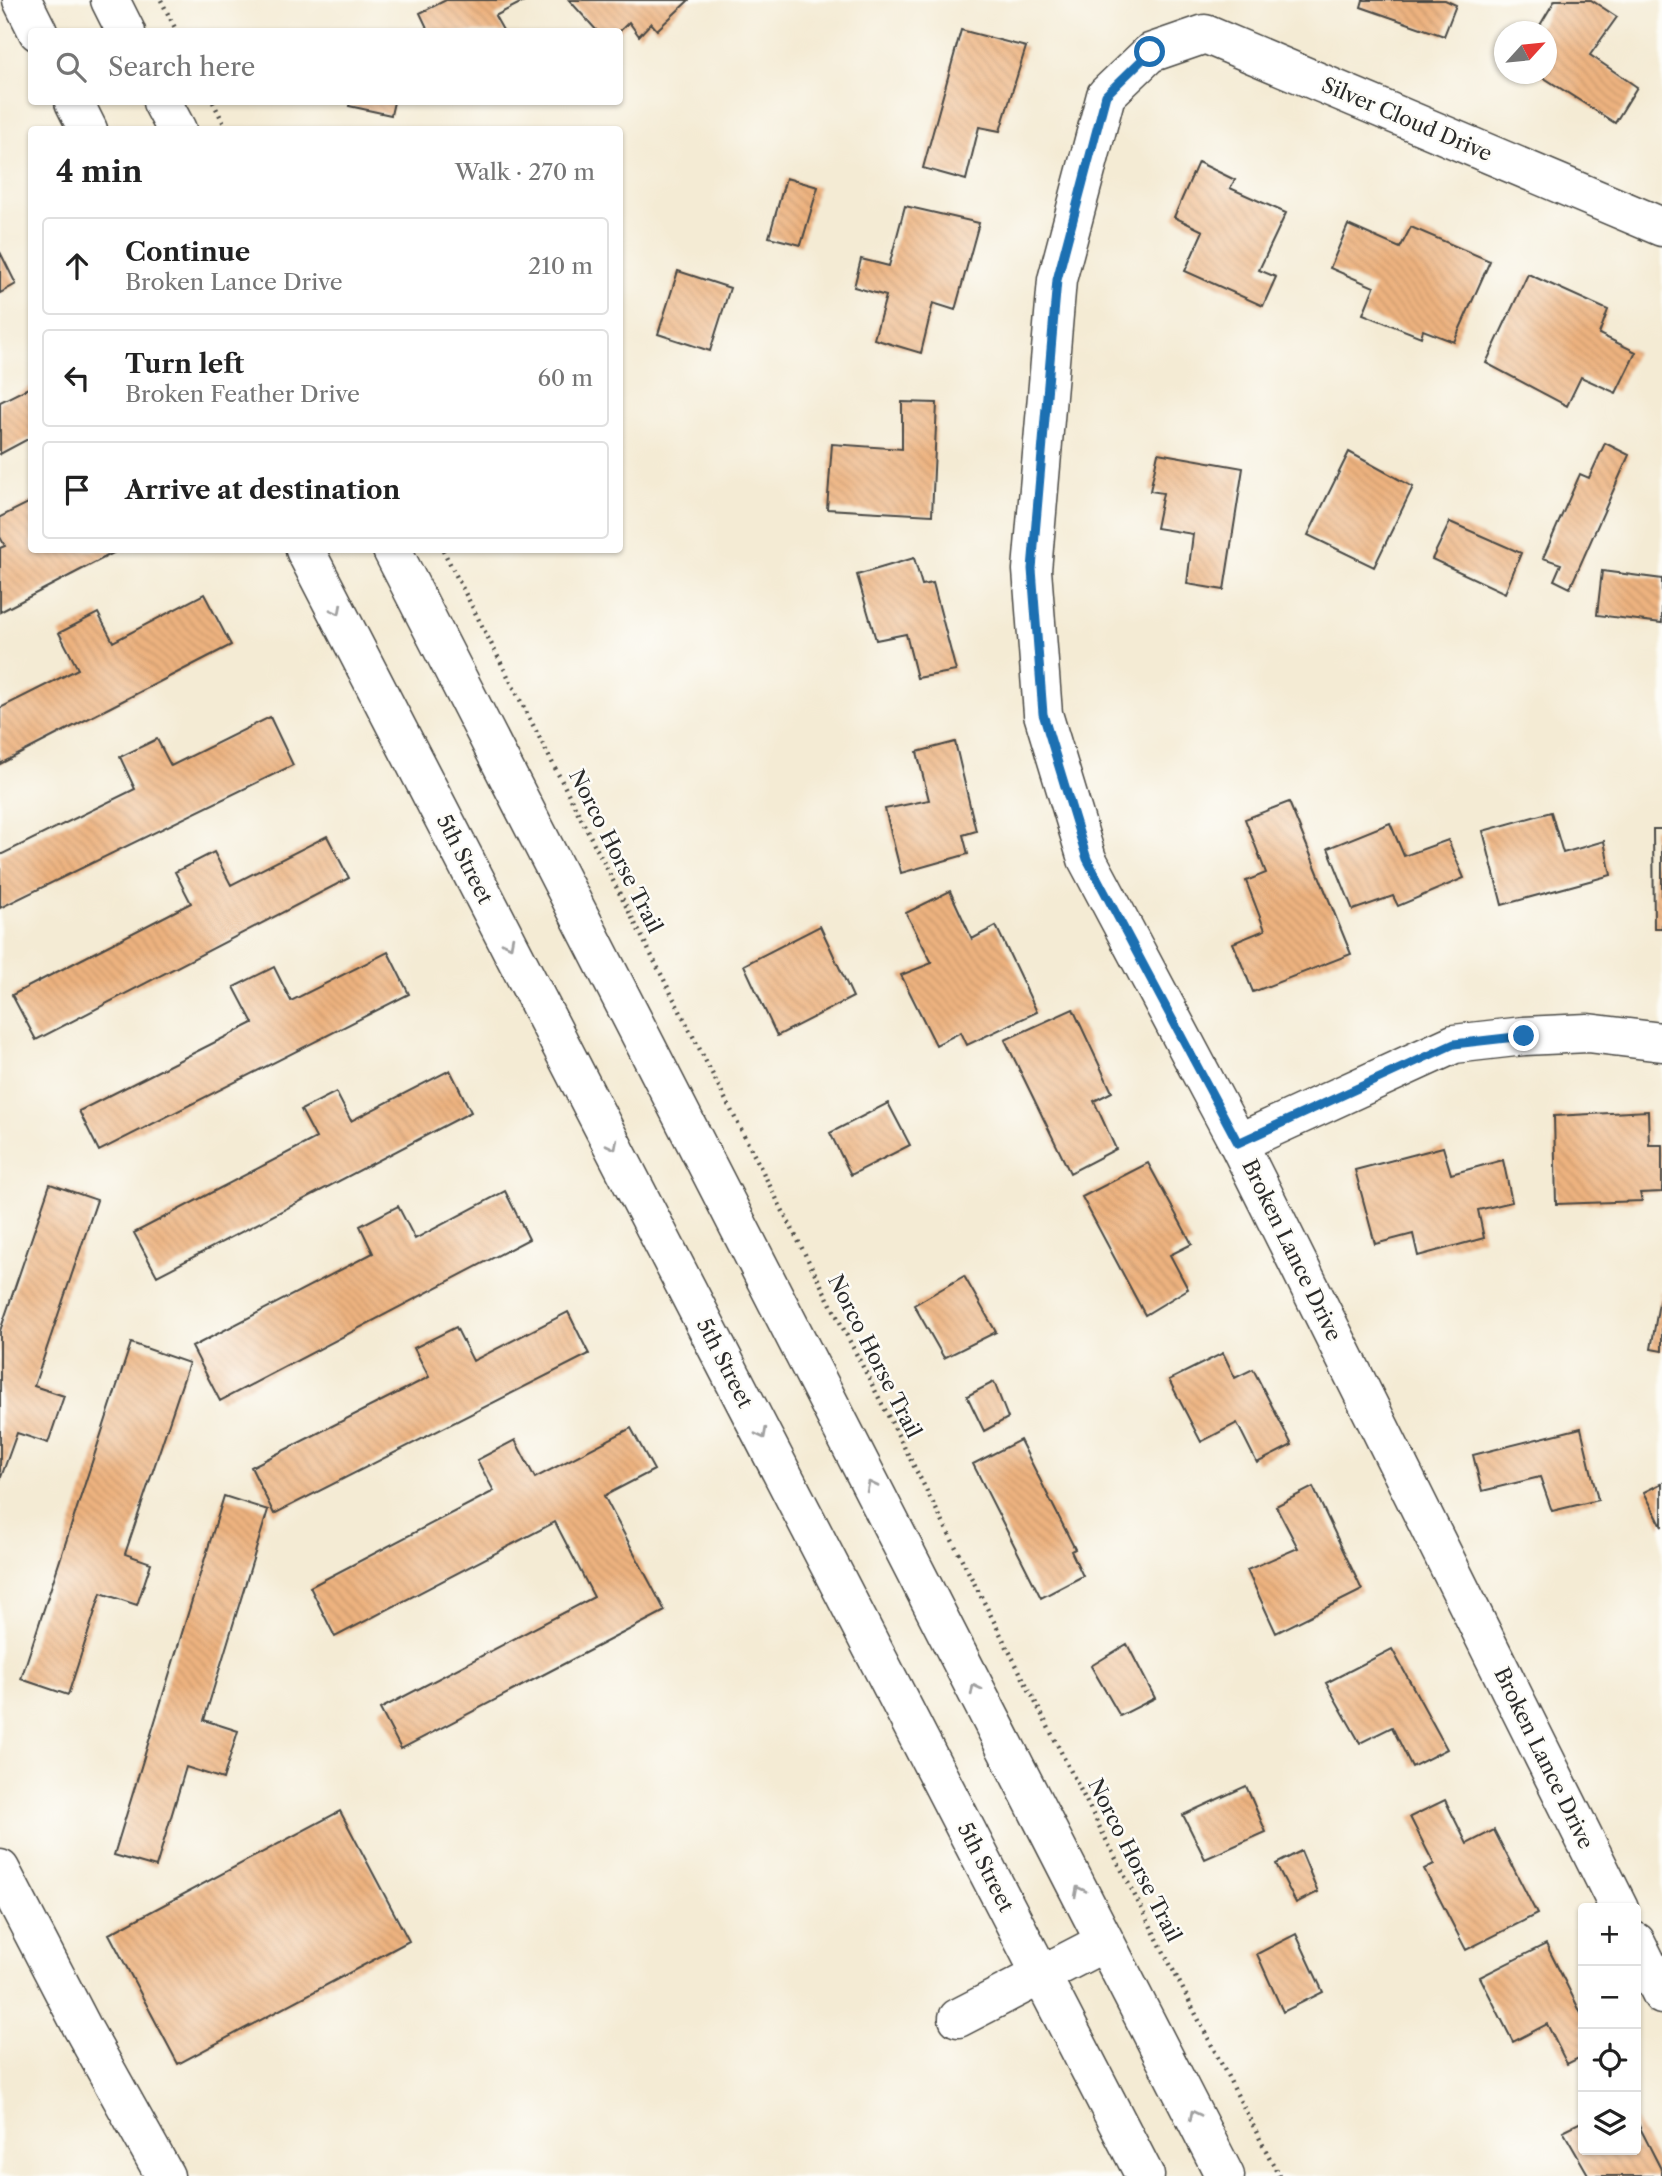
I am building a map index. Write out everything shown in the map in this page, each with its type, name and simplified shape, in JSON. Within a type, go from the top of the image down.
[{"type":"street","points":[[22,0],[36,28]]},
{"type":"street","points":[[110,0],[124,28]]},
{"type":"street","name":"Silver Cloud Drive","points":[[1150,52],[1205,34],[1662,227]]},
{"type":"street","name":"Broken Lance Drive","points":[[1150,52],[1106,95],[1057,280],[1032,569],[1043,714],[1087,859],[1238,1143],[1617,1903]]},
{"type":"street","points":[[76,105],[86,126]]},
{"type":"street","points":[[164,105],[175,126]]},
{"type":"street","name":"5th Street","points":[[307,553],[1146,2176]]},
{"type":"street","points":[[394,553],[1225,2176]]},
{"type":"street","points":[[1238,1143],[1454,1044],[1524,1036],[1588,1033],[1662,1042]]},
{"type":"street","points":[[0,1869],[82,2027],[165,2176]]},
{"type":"street","points":[[958,2018],[1105,1942]]},
{"type":"street","points":[[1641,1952],[1662,1995]]},
{"type":"path","points":[[161,0],[175,28]]},
{"type":"path","points":[[215,105],[226,126]]},
{"type":"path","name":"Norco Horse Trail","points":[[445,553],[1279,2176]]},
{"type":"building","points":[[446,0],[526,0],[495,16],[502,28],[427,28],[420,13]]},
{"type":"building","points":[[569,0],[689,0],[657,30],[651,23],[639,36],[629,22],[623,28],[594,28]]},
{"type":"building","points":[[1363,0],[1445,0],[1456,5],[1444,36],[1361,7]]},
{"type":"building","points":[[1555,0],[1591,0],[1617,17],[1590,55],[1637,87],[1615,123],[1554,84],[1557,84],[1557,21],[1543,21]]},
{"type":"building","points":[[961,30],[1026,47],[1000,131],[979,127],[966,180],[923,168]]},
{"type":"building","points":[[349,105],[393,105],[391,115]]},
{"type":"building","points":[[1198,162],[1235,180],[1230,188],[1286,213],[1259,270],[1276,277],[1263,306],[1185,271],[1203,231],[1174,217]]},
{"type":"building","points":[[786,178],[818,187],[801,245],[769,237]]},
{"type":"building","points":[[905,206],[979,223],[955,310],[933,303],[921,353],[874,339],[886,296],[854,287],[861,259],[889,266]]},
{"type":"building","points":[[1348,225],[1400,248],[1411,227],[1490,261],[1454,342],[1423,330],[1421,337],[1363,314],[1374,287],[1330,268]]},
{"type":"building","points":[[0,252],[16,284],[0,293]]},
{"type":"building","points":[[678,271],[730,288],[710,351],[658,334]]},
{"type":"building","points":[[1528,274],[1608,310],[1599,334],[1636,352],[1616,393],[1581,377],[1567,406],[1486,363]]},
{"type":"building","points":[[28,388],[28,439],[0,454],[0,402]]},
{"type":"building","points":[[902,402],[937,403],[932,515],[827,509],[832,444],[902,449]]},
{"type":"building","points":[[1605,443],[1629,455],[1570,588],[1554,580],[1561,564],[1543,558],[1580,474],[1589,478]]},
{"type":"building","points":[[1349,452],[1413,487],[1374,567],[1308,535]]},
{"type":"building","points":[[1158,453],[1243,468],[1224,590],[1187,584],[1193,534],[1156,528],[1163,493],[1150,491]]},
{"type":"building","points":[[28,503],[28,553],[113,553],[0,612],[0,548],[5,546],[0,537],[0,517]]},
{"type":"building","points":[[1450,522],[1521,553],[1505,593],[1432,559]]},
{"type":"building","points":[[914,558],[922,585],[933,583],[956,671],[917,678],[906,634],[876,640],[857,575]]},
{"type":"building","points":[[1602,571],[1662,579],[1662,623],[1597,615]]},
{"type":"building","points":[[204,594],[231,645],[0,764],[0,708],[78,669],[59,633],[98,613],[113,642]]},
{"type":"building","points":[[270,717],[293,765],[0,908],[0,855],[135,789],[120,757],[157,739],[171,766]]},
{"type":"building","points":[[955,742],[976,831],[963,835],[968,854],[901,873],[885,809],[929,800],[917,752]]},
{"type":"building","points":[[1289,802],[1351,954],[1253,992],[1233,943],[1265,930],[1246,881],[1266,873],[1245,819]]},
{"type":"building","points":[[1551,812],[1563,853],[1604,841],[1611,875],[1502,905],[1483,831]]},
{"type":"building","points":[[1390,823],[1404,856],[1448,840],[1464,878],[1398,906],[1393,896],[1353,910],[1328,848]]},
{"type":"building","points":[[1653,829],[1662,829],[1662,928],[1654,928]]},
{"type":"building","points":[[327,836],[349,878],[36,1040],[12,995],[191,903],[175,872],[214,852],[231,885]]},
{"type":"building","points":[[950,891],[972,939],[996,926],[1037,1012],[967,1045],[961,1032],[936,1045],[901,975],[932,963],[906,913]]},
{"type":"building","points":[[820,926],[853,997],[777,1036],[744,965]]},
{"type":"building","points":[[388,952],[409,994],[99,1151],[79,1111],[253,1023],[234,987],[274,967],[291,1001]]},
{"type":"building","points":[[1073,1009],[1112,1092],[1094,1101],[1116,1149],[1070,1173],[1005,1040]]},
{"type":"building","points":[[450,1070],[471,1112],[157,1276],[134,1233],[316,1138],[301,1110],[336,1092],[351,1121]]},
{"type":"building","points":[[888,1103],[910,1145],[851,1175],[830,1133]]},
{"type":"building","points":[[1648,1111],[1649,1145],[1662,1145],[1662,1192],[1640,1193],[1642,1201],[1556,1204],[1554,1116]]},
{"type":"building","points":[[1443,1147],[1451,1174],[1503,1160],[1512,1202],[1478,1210],[1484,1238],[1418,1256],[1413,1234],[1375,1244],[1355,1170]]},
{"type":"building","points":[[1148,1163],[1192,1244],[1170,1255],[1188,1289],[1145,1315],[1082,1197]]},
{"type":"building","points":[[50,1184],[97,1200],[34,1386],[64,1396],[48,1443],[17,1433],[0,1480],[0,1331]]},
{"type":"building","points":[[505,1191],[529,1239],[220,1401],[192,1347],[373,1253],[360,1226],[398,1206],[415,1239]]},
{"type":"building","points":[[964,1276],[996,1332],[944,1358],[914,1305]]},
{"type":"building","points":[[1662,1291],[1662,1351],[1651,1349]]},
{"type":"building","points":[[568,1312],[589,1354],[274,1514],[251,1467],[429,1377],[414,1348],[456,1327],[473,1361]]},
{"type":"building","points":[[131,1343],[189,1363],[125,1554],[151,1563],[137,1605],[101,1593],[68,1695],[21,1679]]},
{"type":"building","points":[[1223,1353],[1235,1378],[1253,1369],[1292,1445],[1257,1463],[1237,1423],[1201,1442],[1169,1380]]},
{"type":"building","points":[[994,1382],[1008,1418],[984,1431],[967,1396]]},
{"type":"building","points":[[631,1428],[654,1470],[604,1496],[665,1611],[401,1749],[380,1709],[594,1597],[555,1522],[335,1637],[310,1587],[494,1491],[477,1460],[515,1440],[535,1478]]},
{"type":"building","points":[[1581,1428],[1598,1500],[1552,1511],[1540,1477],[1482,1491],[1473,1455]]},
{"type":"building","points":[[1020,1440],[1075,1549],[1071,1551],[1083,1576],[1041,1598],[973,1464]]},
{"type":"building","points":[[1662,1483],[1662,1527],[1644,1492]]},
{"type":"building","points":[[1313,1487],[1362,1590],[1276,1633],[1247,1570],[1298,1548],[1276,1506]]},
{"type":"building","points":[[224,1496],[268,1510],[204,1720],[238,1731],[223,1779],[186,1767],[156,1867],[114,1855]]},
{"type":"building","points":[[1127,1644],[1155,1698],[1120,1716],[1091,1666]]},
{"type":"building","points":[[1392,1649],[1447,1749],[1412,1767],[1392,1727],[1360,1743],[1326,1683]]},
{"type":"building","points":[[1246,1786],[1266,1832],[1205,1859],[1183,1815]]},
{"type":"building","points":[[1445,1800],[1467,1844],[1494,1830],[1537,1914],[1466,1950],[1424,1869],[1434,1864],[1410,1817]]},
{"type":"building","points":[[340,1811],[409,1941],[178,2064],[109,1934]]},
{"type":"building","points":[[1301,1851],[1318,1892],[1296,1903],[1276,1864]]},
{"type":"building","points":[[1296,1934],[1323,1992],[1283,2012],[1257,1954]]},
{"type":"building","points":[[1546,1944],[1578,2007],[1578,2058],[1567,2064],[1547,2024],[1513,2042],[1480,1977]]},
{"type":"building","points":[[1578,2124],[1578,2155],[1641,2155],[1641,2130],[1662,2176],[1589,2176],[1563,2131]]},
{"type":"route","points":[[1150,52],[1106,95],[1057,280],[1032,569],[1043,714],[1087,859],[1238,1143],[1454,1044],[1524,1036]]}]
